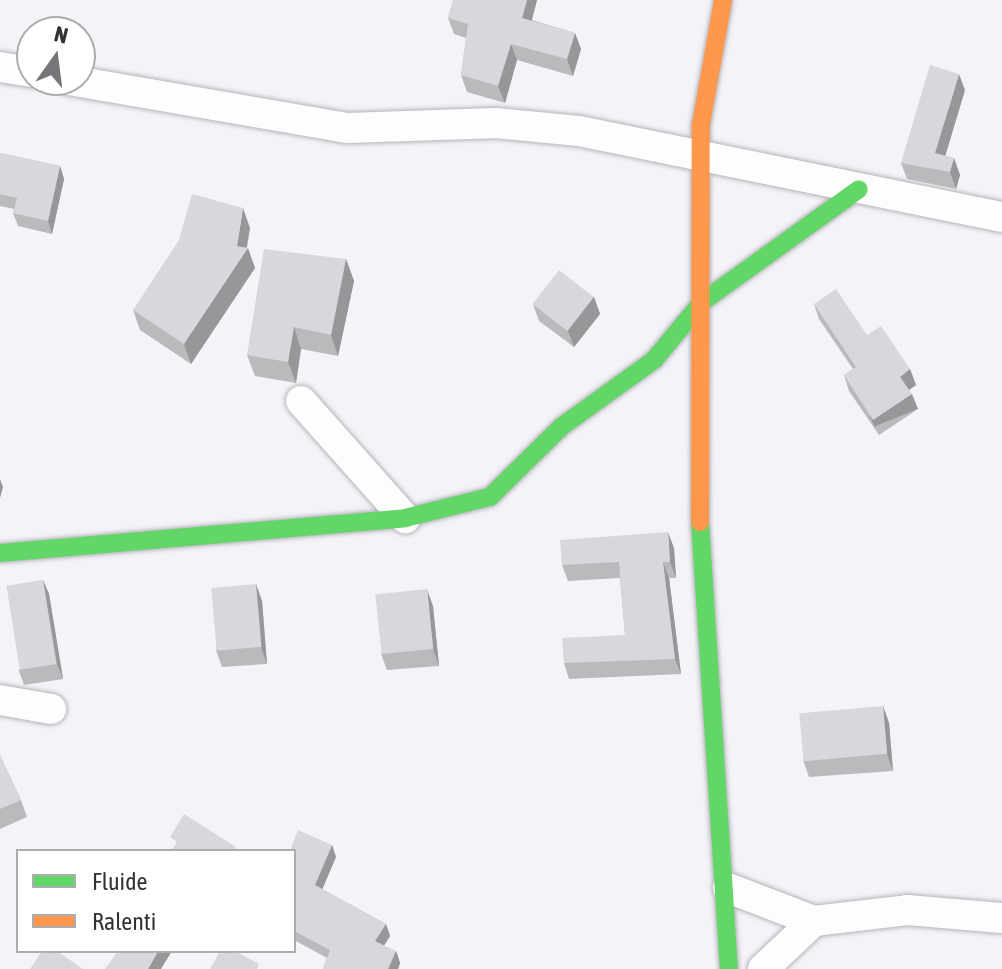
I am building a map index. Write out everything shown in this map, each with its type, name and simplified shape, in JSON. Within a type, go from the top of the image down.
[{"type":"street","points":[[723,0],[702,154],[703,653],[728,888],[729,969]]},
{"type":"street","points":[[96,85],[347,128],[496,123],[702,154],[1002,217]]},
{"type":"street","points":[[0,553],[405,518],[490,497],[561,427],[654,360],[702,302],[859,189]]},
{"type":"street","points":[[301,401],[405,518]]},
{"type":"street","points":[[0,700],[51,709]]},
{"type":"street","points":[[728,888],[814,921],[907,910],[1002,918]]},
{"type":"street","points":[[763,969],[814,921]]},
{"type":"building","points":[[453,0],[527,0],[522,18],[575,33],[567,59],[511,44],[498,86],[461,75],[468,24],[448,18]]},
{"type":"building","points":[[930,65],[959,74],[935,153],[954,158],[950,172],[901,163]]},
{"type":"building","points":[[0,153],[60,166],[48,221],[13,213],[17,198],[0,194]]},
{"type":"building","points":[[192,194],[243,208],[237,246],[248,248],[184,344],[133,310],[179,240]]},
{"type":"building","points":[[264,249],[346,259],[331,335],[294,327],[288,362],[247,355]]},
{"type":"building","points":[[559,270],[594,297],[567,331],[533,304]]},
{"type":"building","points":[[836,289],[867,335],[881,326],[910,369],[900,377],[912,394],[873,420],[844,375],[856,367],[814,304]]},
{"type":"building","points":[[668,532],[670,562],[663,562],[675,659],[564,663],[562,638],[625,635],[619,562],[562,565],[560,540]]},
{"type":"building","points":[[43,580],[56,664],[20,670],[6,586]]},
{"type":"building","points":[[256,584],[261,647],[217,651],[211,588]]},
{"type":"building","points":[[427,589],[433,649],[382,654],[375,594]]},
{"type":"building","points":[[883,706],[887,754],[804,761],[799,713]]},
{"type":"building","points":[[0,755],[21,800],[0,809]]},
{"type":"building","points":[[184,814],[236,847],[172,849],[177,842],[170,837]]},
{"type":"building","points":[[298,830],[332,845],[315,885],[386,924],[375,941],[396,951],[388,969],[323,969],[330,950],[296,932],[296,849],[291,849]]},
{"type":"building","points":[[41,953],[60,953],[83,969],[30,969]]},
{"type":"building","points":[[117,953],[157,953],[148,969],[105,969]]},
{"type":"building","points":[[219,953],[239,953],[259,964],[257,969],[210,969]]},
{"type":"traffic: fast","points":[[0,553],[405,518],[490,497],[561,427],[654,360],[702,302],[859,189]]},
{"type":"traffic: fast","points":[[700,522],[729,969]]},
{"type":"traffic: slow","points":[[700,522],[701,124],[723,0]]}]
